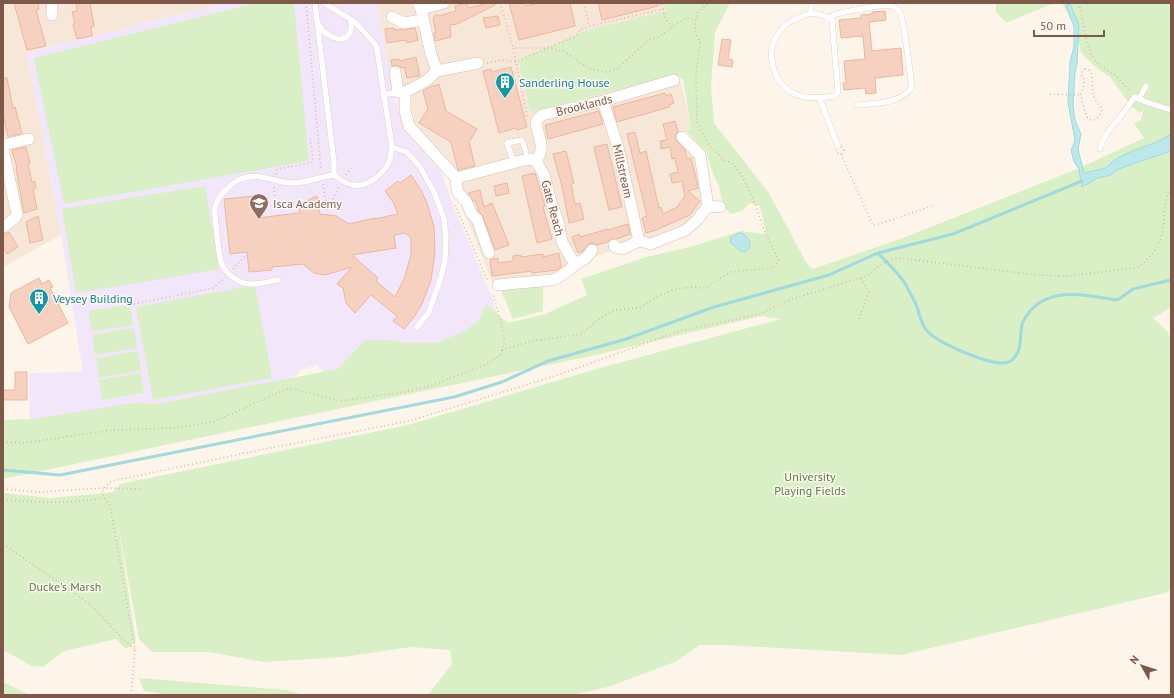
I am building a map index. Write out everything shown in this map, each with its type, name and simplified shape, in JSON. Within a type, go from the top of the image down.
[{"type":"street","points":[[52,3],[52,15]]},
{"type":"street","points":[[392,17],[404,23],[420,11],[444,3]]},
{"type":"street","points":[[420,11],[437,71]]},
{"type":"street","points":[[402,92],[426,81],[437,71],[478,63]]},
{"type":"street","points":[[396,72],[409,126],[456,178],[457,190],[466,202],[471,213],[477,219],[490,253]]},
{"type":"street","name":"Brooklands","points":[[536,161],[542,149],[536,124],[537,120],[542,115],[603,101],[674,80]]},
{"type":"street","name":"Millstream","points":[[603,101],[618,146],[639,241]]},
{"type":"street","points":[[614,245],[615,247],[622,249],[639,241],[651,244],[686,230],[697,220],[708,206],[700,155],[682,137]]},
{"type":"street","points":[[3,145],[29,139]]},
{"type":"street","points":[[3,149],[17,214],[16,218],[3,227]]},
{"type":"street","points":[[456,178],[532,159],[536,161]]},
{"type":"street","name":"Gate Reach","points":[[536,161],[544,175],[558,221],[562,242],[576,264]]},
{"type":"street","points":[[708,206],[720,207]]},
{"type":"street","points":[[492,286],[559,278],[576,264],[586,259],[592,250]]},
{"type":"lane","points":[[315,3],[334,163],[334,175]]},
{"type":"lane","points":[[278,280],[252,284],[237,281],[229,274],[221,263],[215,209],[218,199],[226,189],[238,180],[252,176],[262,176],[293,183],[334,175],[343,182],[355,186],[362,185],[382,173],[390,160],[392,147],[375,44],[350,18],[324,3]]},
{"type":"lane","points":[[811,3],[811,13]]},
{"type":"lane","points":[[830,18],[834,33],[838,92],[834,96],[819,97],[796,95],[789,91],[777,77],[771,57],[772,46],[780,31],[789,23],[811,13],[830,18],[836,14],[890,5],[898,10],[901,15],[912,87],[898,99],[857,105]]},
{"type":"lane","points":[[317,22],[329,36],[345,38],[349,35],[352,28],[350,18]]},
{"type":"lane","points":[[1100,149],[1101,142],[1107,132],[1146,86]]},
{"type":"lane","points":[[383,95],[402,92]]},
{"type":"lane","points":[[819,97],[838,146]]},
{"type":"lane","points":[[1137,98],[1171,110]]},
{"type":"lane","points":[[514,164],[507,143],[522,140],[526,152]]},
{"type":"lane","points":[[392,147],[407,152],[420,167],[435,194],[444,218],[446,237],[445,260],[441,277],[429,312],[417,327]]},
{"type":"path","points":[[306,3],[321,177],[327,210],[350,168]]},
{"type":"path","points":[[500,3],[513,48],[529,119]]},
{"type":"path","points":[[584,3],[589,26]]},
{"type":"path","points":[[661,3],[665,18],[672,27]]},
{"type":"path","points":[[1079,3],[1086,39],[1094,59],[1100,66],[1120,80],[1137,98]]},
{"type":"path","points":[[478,63],[481,64],[502,60],[516,62],[576,36],[580,30],[589,26],[663,9]]},
{"type":"path","points":[[513,48],[549,48],[565,52],[588,68],[606,72],[617,68],[649,40],[658,37],[687,18],[695,19]]},
{"type":"path","points":[[1085,69],[1089,70],[1092,74],[1092,93],[1102,108],[1102,112],[1096,119],[1088,119],[1080,95],[1084,85],[1082,73],[1085,69]]},
{"type":"path","points":[[1050,94],[1080,95]]},
{"type":"path","points":[[276,207],[273,185],[277,169],[310,164],[312,161],[310,136]]},
{"type":"path","points":[[841,154],[873,226],[936,205]]},
{"type":"path","points":[[103,498],[104,488],[112,481],[256,450],[409,421],[552,377],[680,331],[760,314],[792,299],[868,275],[885,262],[898,258],[1037,274],[1068,276],[1136,268],[1144,263],[1161,237],[1163,231],[1165,204],[1171,187]]},
{"type":"path","points":[[3,442],[24,443],[112,430],[174,428],[213,422],[286,389],[294,389],[340,401],[404,392],[430,386],[490,362],[501,354],[504,343],[504,335],[492,286],[454,203]]},
{"type":"path","points":[[134,304],[213,288],[229,274],[245,256]]},
{"type":"path","points":[[859,318],[869,290],[860,278]]},
{"type":"path","points":[[3,489],[39,492],[104,488],[143,489]]},
{"type":"path","points":[[3,500],[47,502],[92,500],[103,498]]},
{"type":"path","points":[[103,498],[110,505],[136,650],[131,695]]},
{"type":"path","points":[[3,544],[73,592],[93,608],[136,650]]},
{"type":"shaded area","points":[[3,3],[228,3],[27,52],[61,235],[3,267]]},
{"type":"shaded area","name":"Isca Academy","points":[[228,3],[376,3],[402,129],[441,171],[453,205],[493,300],[502,336],[327,375],[317,365],[300,370],[298,374],[273,388],[30,434],[29,373],[83,372],[61,235],[27,52]]},
{"type":"shaded area","points":[[376,3],[664,3],[666,11],[588,30],[518,59],[531,112],[640,84],[677,77],[681,81],[691,129],[678,137],[687,144],[695,159],[705,206],[677,231],[591,258],[559,277],[494,286],[450,177],[441,170],[402,129],[397,95],[391,78]]},
{"type":"green space","points":[[257,3],[294,3],[309,161],[64,204],[34,58]]},
{"type":"green space","name":"University Playing Fields","points":[[664,3],[730,3],[715,32],[711,87],[714,123],[769,193],[807,264],[813,269],[903,238],[1077,169],[1144,138],[1134,124],[1141,120],[1143,110],[1140,113],[1131,106],[1110,77],[1099,70],[1081,53],[1074,17],[1070,18],[1062,3],[1171,3],[1171,309],[1170,308],[1153,318],[1168,332],[1171,342],[1171,590],[1165,593],[901,655],[725,645],[699,645],[677,661],[608,687],[572,695],[428,695],[452,664],[450,650],[411,647],[343,657],[264,662],[209,652],[152,652],[139,639],[117,518],[136,642],[126,649],[116,639],[64,651],[43,667],[32,666],[3,650],[3,493],[51,498],[113,492],[120,484],[408,425],[593,370],[781,319],[761,316],[591,356],[3,479],[3,420],[33,419],[134,403],[156,404],[338,369],[365,340],[436,343],[465,331],[479,320],[486,304],[508,323],[545,314],[587,295],[581,279],[646,257],[690,247],[741,231],[766,234],[760,206],[750,203],[742,211],[731,214],[723,206],[720,189],[706,152],[687,132],[691,129],[683,79],[677,76],[640,84],[531,112],[518,59],[588,30],[666,11]]},
{"type":"green space","points":[[996,3],[1062,3],[1049,5],[1006,23],[996,12]]},
{"type":"green space","points":[[205,186],[219,269],[76,293],[62,209]]},
{"type":"green space","points":[[255,285],[272,378],[153,400],[136,307]]},
{"type":"green space","points":[[543,285],[543,311],[513,319],[501,290]]},
{"type":"green space","points":[[130,305],[133,325],[92,331],[89,311]]},
{"type":"green space","points":[[134,328],[137,348],[95,355],[92,335]]},
{"type":"green space","points":[[138,351],[141,371],[99,378],[96,358]]},
{"type":"green space","points":[[141,373],[144,393],[102,400],[99,380]]},
{"type":"green space","points":[[139,678],[286,690],[305,695],[170,695],[144,691]]},
{"type":"green space","points":[[3,682],[30,695],[3,695]]},
{"type":"water","points":[[1070,4],[1079,25],[1073,105],[1075,120],[1081,134],[1078,149],[1084,173],[1106,168],[1120,157],[1155,143],[1171,134],[1171,151],[1117,170],[1111,175],[1098,178],[1082,187],[1079,169],[1074,162],[1071,150],[1075,141],[1068,102],[1070,62],[1074,46],[1074,27],[1066,5]]},
{"type":"water","points":[[738,233],[745,235],[750,242],[749,248],[744,252],[739,250],[730,242],[731,237]]},
{"type":"building","points":[[14,3],[38,3],[39,9],[36,10],[46,46],[27,50]]},
{"type":"building","points":[[76,3],[90,3],[94,26],[91,27],[92,36],[77,39],[73,24],[75,23],[72,12],[77,11]]},
{"type":"building","points":[[466,3],[469,8],[488,3],[494,3],[495,5],[457,24],[450,25],[451,37],[435,41],[434,33],[436,32],[433,19],[436,14],[438,16],[456,11],[455,6]]},
{"type":"building","points":[[509,3],[525,3],[526,6],[539,3],[570,3],[575,26],[519,40]]},
{"type":"building","points":[[598,3],[657,3],[658,6],[602,20]]},
{"type":"building","points":[[885,11],[886,20],[869,22],[872,51],[901,48],[903,75],[875,78],[876,93],[866,94],[865,88],[844,90],[843,83],[846,83],[844,61],[865,59],[863,36],[841,38],[839,20],[861,18],[861,15]]},
{"type":"building","points":[[498,16],[500,25],[486,28],[483,18]]},
{"type":"building","points":[[394,28],[394,30],[415,28],[418,40],[407,43],[406,40],[387,43],[385,29]]},
{"type":"building","points":[[722,39],[731,40],[728,59],[733,60],[732,67],[718,65]]},
{"type":"building","points":[[416,57],[420,76],[407,78],[404,67],[401,68],[397,65],[392,66],[391,60],[399,59],[400,61]]},
{"type":"building","name":"Sanderling House","points":[[511,67],[527,127],[517,130],[516,128],[499,133],[483,71],[491,69],[492,72]]},
{"type":"building","points":[[3,78],[7,78],[13,108],[15,107],[22,133],[8,137],[3,114]]},
{"type":"building","points":[[439,84],[446,111],[477,129],[469,142],[475,166],[458,170],[451,142],[419,123],[428,109],[423,91]]},
{"type":"building","points":[[665,93],[666,96],[671,94],[674,103],[669,105],[669,107],[617,122],[613,107]]},
{"type":"building","points":[[599,111],[603,124],[548,139],[545,125]]},
{"type":"building","points":[[675,121],[678,132],[675,135],[675,139],[685,150],[687,159],[691,158],[697,182],[698,188],[688,191],[700,201],[690,215],[646,233],[642,218],[647,216],[627,134],[635,132],[640,153],[646,151],[659,208],[661,207],[663,214],[677,207],[685,196],[682,181],[672,183],[670,174],[678,172],[675,158],[672,159],[670,147],[661,149],[660,141],[667,140],[663,124]]},
{"type":"building","points":[[607,144],[622,207],[609,210],[594,147]]},
{"type":"building","points":[[26,147],[30,163],[28,164],[32,182],[35,182],[36,188],[33,189],[37,209],[24,213],[17,168],[12,150]]},
{"type":"building","points":[[566,151],[574,183],[571,184],[575,204],[580,203],[584,219],[569,223],[562,186],[553,154]]},
{"type":"building","points":[[535,173],[545,206],[543,207],[552,239],[537,243],[522,176]]},
{"type":"building","points":[[411,175],[421,190],[427,203],[434,227],[435,253],[431,280],[422,304],[404,329],[393,321],[397,316],[371,295],[355,313],[346,303],[343,288],[337,284],[352,267],[325,275],[314,273],[303,264],[272,267],[272,270],[249,272],[247,252],[230,254],[224,199],[255,196],[257,218],[299,213],[300,208],[306,202],[317,196],[320,214],[336,216],[349,224],[398,214],[393,202],[385,191],[398,181],[400,183]],"holes":[[[405,233],[411,238],[411,255],[404,279],[395,297],[376,281],[378,278],[352,255],[396,248],[394,235]]]},
{"type":"building","points":[[507,183],[509,193],[496,196],[494,186]]},
{"type":"building","points":[[480,190],[484,207],[492,203],[509,245],[495,250],[483,216],[479,212],[475,200],[473,201],[468,193]]},
{"type":"building","points":[[38,216],[43,240],[30,243],[26,222]]},
{"type":"building","points":[[628,224],[630,234],[617,239],[611,239],[608,242],[597,245],[593,243],[589,244],[583,251],[578,253],[572,237],[579,234],[580,237]]},
{"type":"building","points":[[9,232],[18,247],[7,254],[3,246],[3,235]]},
{"type":"building","points":[[559,253],[561,267],[557,270],[532,273],[532,271],[492,276],[490,260],[498,258],[498,263],[513,261],[513,256],[521,255],[521,257],[543,254],[543,257]]},
{"type":"building","name":"Veysey Building","points":[[39,278],[42,284],[49,280],[53,287],[50,288],[68,323],[28,344],[9,307],[11,293]]},
{"type":"building","points":[[15,372],[27,372],[27,400],[3,400],[3,390],[15,390]]},
{"type":"waterway","points":[[3,470],[60,475],[454,397],[502,382],[548,361],[626,339],[714,307],[829,275],[878,253],[953,234],[1082,181]]},
{"type":"waterway","points":[[878,253],[906,285],[916,304],[923,326],[927,331],[941,341],[962,352],[985,360],[1002,363],[1011,361],[1016,355],[1019,347],[1023,321],[1031,310],[1049,298],[1071,294],[1115,300],[1119,299],[1133,289],[1171,280]]},
{"type":"place","name":"Sanderling House","points":[[505,99]]},
{"type":"place","name":"Isca Academy","points":[[259,220]]},
{"type":"place","name":"Veysey Building","points":[[39,315]]},
{"type":"park label","name":"Ducke's Marsh","points":[[65,586]]}]
